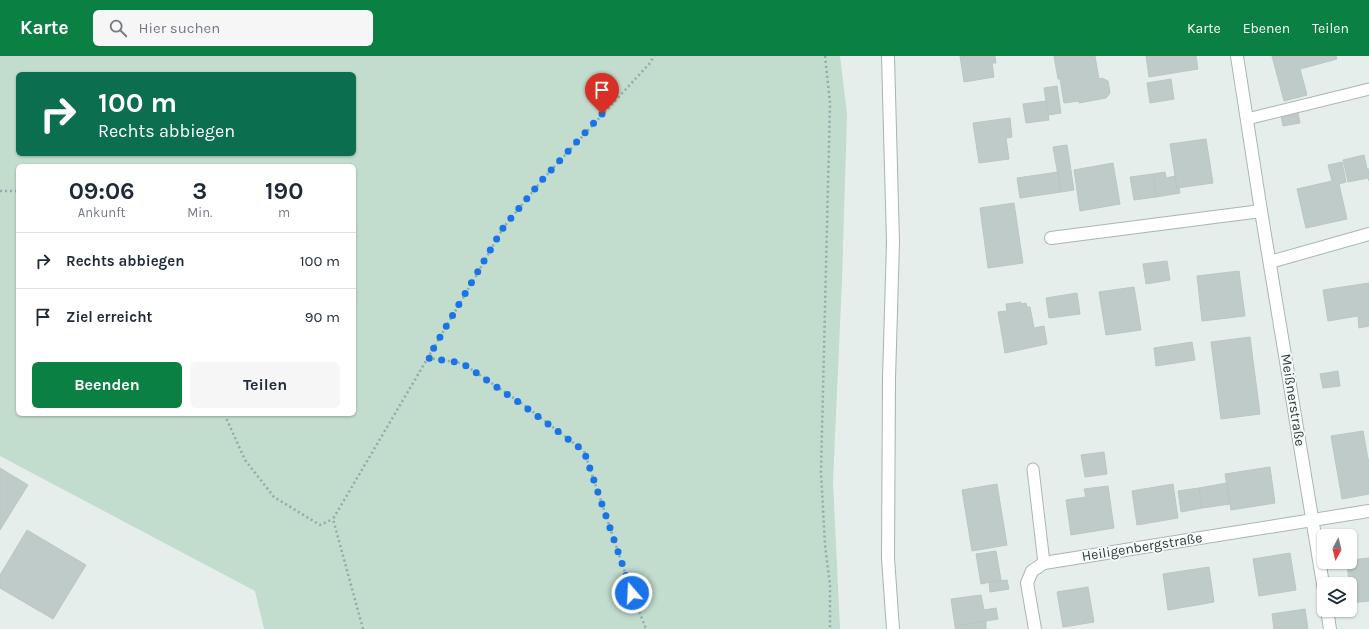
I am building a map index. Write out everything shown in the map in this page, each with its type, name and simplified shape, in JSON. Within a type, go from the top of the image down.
[{"type":"street","points":[[888,56],[893,242],[889,379],[888,558],[892,629]]},
{"type":"street","name":"Meißnerstraße","points":[[1237,56],[1261,211],[1322,577]]},
{"type":"street","points":[[1051,238],[1261,211]]},
{"type":"street","points":[[1270,262],[1369,234]]},
{"type":"street","name":"Heiligenbergstraße","points":[[1044,563],[1369,511]]},
{"type":"street","points":[[1035,629],[1027,583],[1032,571],[1044,563]]},
{"type":"street","points":[[1328,617],[1330,629]]},
{"type":"lane","points":[[1247,119],[1369,89]]},
{"type":"lane","points":[[1032,470],[1044,563]]},
{"type":"path","points":[[226,416],[226,420],[245,460],[274,497],[320,525],[333,519],[503,228],[543,179],[650,63],[654,56]]},
{"type":"path","points":[[824,56],[830,103],[821,472],[825,545],[830,585],[830,629]]},
{"type":"path","points":[[0,191],[16,191]]},
{"type":"path","points":[[428,358],[462,363],[524,406],[584,451],[632,593],[646,629]]},
{"type":"path","points":[[333,519],[363,629]]},
{"type":"green space","points":[[0,56],[840,56],[847,114],[842,280],[833,482],[840,629],[264,629],[255,591],[0,456]]},
{"type":"building","points":[[960,56],[995,56],[996,63],[992,63],[994,77],[964,82]]},
{"type":"building","points":[[1054,56],[1095,56],[1099,79],[1102,78],[1108,81],[1110,93],[1106,98],[1079,103],[1079,101],[1064,103]]},
{"type":"building","points":[[1146,56],[1196,56],[1198,69],[1149,77]]},
{"type":"building","points":[[1272,56],[1336,56],[1337,59],[1300,69],[1307,95],[1284,101]]},
{"type":"building","points":[[1171,79],[1174,99],[1150,103],[1147,83]]},
{"type":"building","points":[[1057,86],[1061,113],[1048,115],[1044,88]]},
{"type":"building","points":[[1046,101],[1049,120],[1026,123],[1023,104]]},
{"type":"building","points":[[1298,113],[1300,123],[1283,126],[1281,116]]},
{"type":"building","points":[[1010,118],[1012,137],[1006,138],[1009,159],[979,163],[973,123]]},
{"type":"building","points":[[1206,139],[1213,183],[1177,188],[1170,144]]},
{"type":"building","points":[[1067,145],[1074,190],[1061,192],[1053,147]]},
{"type":"building","points":[[1364,155],[1367,169],[1369,169],[1369,181],[1368,178],[1348,182],[1343,160]]},
{"type":"building","points":[[1342,162],[1346,182],[1339,184],[1347,219],[1306,228],[1297,189],[1332,181],[1328,165]]},
{"type":"building","points":[[1113,163],[1120,204],[1080,211],[1074,170]]},
{"type":"building","points":[[1058,172],[1061,192],[1020,198],[1017,178]]},
{"type":"building","points":[[1165,172],[1166,178],[1175,176],[1177,188],[1179,188],[1180,193],[1156,197],[1153,174]]},
{"type":"building","points":[[1153,174],[1156,197],[1134,200],[1130,177]]},
{"type":"building","points":[[1014,203],[1023,263],[988,268],[980,208]]},
{"type":"building","points":[[1167,261],[1170,280],[1146,284],[1143,264]]},
{"type":"building","points":[[1239,271],[1245,316],[1202,321],[1197,276]]},
{"type":"building","points":[[1369,283],[1369,326],[1359,328],[1358,316],[1328,321],[1323,290]]},
{"type":"building","points":[[1134,287],[1141,330],[1106,335],[1099,292]]},
{"type":"building","points":[[1077,293],[1080,314],[1049,318],[1046,298]]},
{"type":"building","points":[[1021,302],[1021,304],[1026,303],[1027,307],[1030,307],[1034,328],[1044,326],[1047,344],[1005,353],[998,312],[1007,311],[1006,304]]},
{"type":"building","points":[[1250,337],[1260,414],[1221,419],[1211,342]]},
{"type":"building","points":[[1192,342],[1195,360],[1156,366],[1154,348]]},
{"type":"building","points":[[1338,371],[1340,386],[1323,388],[1320,374]]},
{"type":"building","points":[[1363,431],[1369,459],[1369,494],[1342,499],[1331,436]]},
{"type":"building","points":[[1104,452],[1107,474],[1085,477],[1081,455]]},
{"type":"building","points":[[1270,467],[1275,503],[1231,510],[1225,474]]},
{"type":"building","points":[[0,468],[28,485],[0,530]]},
{"type":"building","points":[[1227,483],[1230,504],[1202,508],[1199,488]]},
{"type":"building","points":[[997,484],[1007,545],[972,551],[962,490]]},
{"type":"building","points":[[1173,484],[1178,518],[1137,525],[1132,491]]},
{"type":"building","points":[[1108,486],[1114,528],[1071,535],[1066,500],[1086,497],[1084,489]]},
{"type":"building","points":[[1199,488],[1202,508],[1181,512],[1178,491]]},
{"type":"building","points":[[27,530],[86,565],[53,619],[0,588],[0,575]]},
{"type":"building","points":[[996,551],[1001,580],[981,584],[976,554]]},
{"type":"building","points":[[1290,553],[1296,590],[1259,596],[1253,559]]},
{"type":"building","points":[[1369,558],[1369,601],[1357,602],[1357,577],[1348,577],[1348,569],[1357,569],[1357,559]]},
{"type":"building","points":[[1209,567],[1214,602],[1168,610],[1163,574]]},
{"type":"building","points":[[1007,580],[1009,589],[990,592],[989,582]]},
{"type":"building","points":[[1088,587],[1094,622],[1063,627],[1057,592]]},
{"type":"building","points":[[981,595],[984,610],[996,608],[998,619],[955,626],[951,599]]},
{"type":"building","points":[[1305,609],[1308,629],[1274,629],[1272,614]]},
{"type":"building","points":[[986,621],[986,629],[956,629],[955,626]]},
{"type":"route","points":[[602,114],[543,179],[503,228],[428,358],[462,363],[524,406],[584,451],[632,593]]}]
